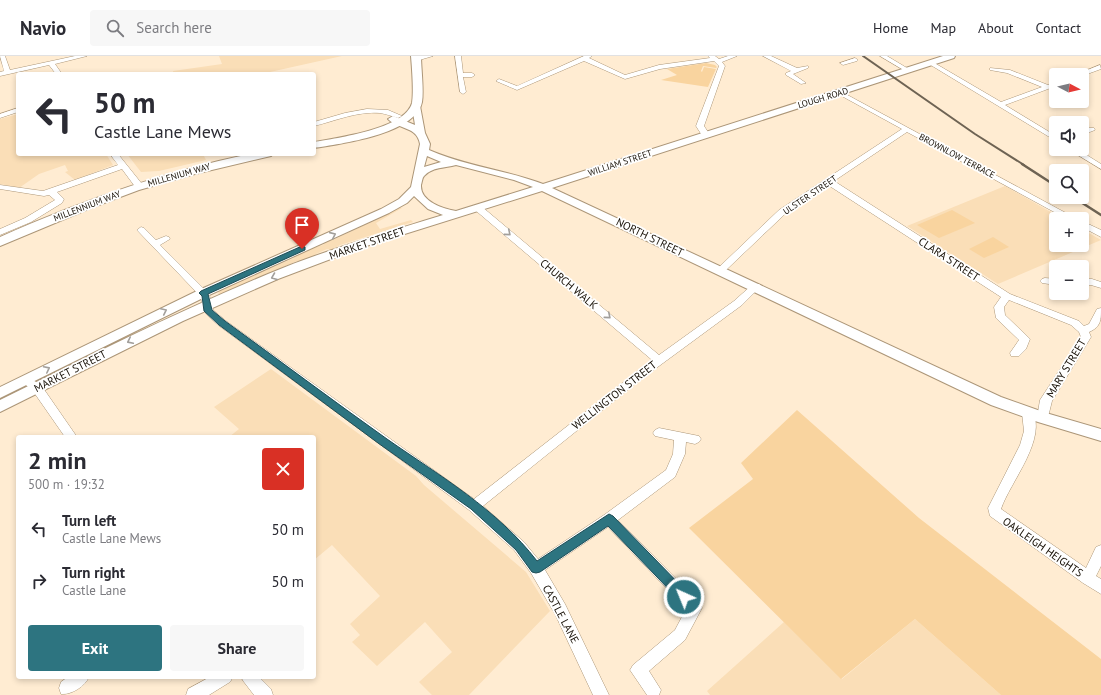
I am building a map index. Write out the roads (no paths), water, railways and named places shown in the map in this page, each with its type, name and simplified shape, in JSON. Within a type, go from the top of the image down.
[{"type":"highway","points":[[316,145],[381,130],[400,120],[416,102],[416,57]]},
{"type":"highway","name":"MILLENIUM WAY","points":[[139,186],[215,165],[258,156]]},
{"type":"highway","name":"MILLENNIUM WAY","points":[[2,240],[95,202],[139,186]]},
{"type":"main road","name":"LOUGH ROAD","points":[[695,139],[909,71],[949,56]]},
{"type":"main road","points":[[416,102],[419,113],[421,133],[424,138],[424,150],[418,166],[417,182],[420,194],[436,210],[443,213],[457,215]]},
{"type":"main road","points":[[400,120],[421,133]]},
{"type":"main road","name":"WILLIAM STREET","points":[[544,187],[695,139]]},
{"type":"main road","points":[[424,150],[439,158],[493,172],[513,183],[516,187],[518,195],[561,194]]},
{"type":"main road","name":"MARKET STREET","points":[[0,406],[32,384],[203,293],[342,231],[403,200],[425,170],[435,166],[462,163]]},
{"type":"main road","name":"NORTH STREET","points":[[493,172],[518,178],[561,194],[756,286],[960,385],[1028,413],[1101,435]]},
{"type":"main road","name":"MARKET STREET","points":[[0,393],[32,384],[274,276],[356,246],[544,187]]},
{"type":"main road","points":[[403,200],[414,201],[431,214],[432,218],[429,222]]},
{"type":"street","points":[[2,56],[8,72]]},
{"type":"street","points":[[0,74],[83,56]]},
{"type":"street","points":[[416,57],[430,56]]},
{"type":"street","points":[[458,56],[463,92]]},
{"type":"street","points":[[499,81],[517,88],[586,57],[625,77],[659,67],[734,56]]},
{"type":"street","points":[[766,56],[795,70]]},
{"type":"street","points":[[884,56],[909,71]]},
{"type":"street","points":[[706,135],[700,126],[722,66],[715,59]]},
{"type":"street","points":[[843,63],[855,59]]},
{"type":"street","points":[[51,63],[58,72]]},
{"type":"street","points":[[931,63],[1049,135]]},
{"type":"street","points":[[1089,70],[1100,66]]},
{"type":"street","points":[[803,82],[788,75],[789,72],[806,67]]},
{"type":"street","points":[[992,69],[1008,71],[1047,87]]},
{"type":"street","points":[[460,75],[472,75]]},
{"type":"street","points":[[1000,105],[1047,87]]},
{"type":"street","name":"BROWNLOW TERRACE","points":[[840,93],[906,130],[1061,212]]},
{"type":"street","points":[[0,116],[16,111]]},
{"type":"street","points":[[316,123],[365,111],[378,111],[400,120]]},
{"type":"street","name":"ULSTER STREET","points":[[721,270],[782,212],[906,130]]},
{"type":"street","points":[[115,156],[139,186]]},
{"type":"street","points":[[1083,156],[1101,167]]},
{"type":"street","points":[[0,187],[36,193],[51,192],[122,166]]},
{"type":"street","name":"CLARA STREET","points":[[829,182],[1007,296]]},
{"type":"street","points":[[2,240],[28,220],[60,201],[60,199],[51,192]]},
{"type":"street","name":"CHURCH WALK","points":[[478,208],[659,360]]},
{"type":"street","points":[[1089,228],[1101,234]]},
{"type":"street","points":[[141,230],[203,293]]},
{"type":"street","points":[[154,244],[166,239]]},
{"type":"street","points":[[1089,282],[1101,285]]},
{"type":"street","name":"WELLINGTON STREET","points":[[474,506],[659,360],[738,303],[756,286]]},
{"type":"street","name":"CASTLE LANE","points":[[203,293],[208,306],[208,311],[222,323],[474,506],[520,546],[536,568],[560,609],[601,695]]},
{"type":"street","points":[[1007,296],[999,307],[1000,316],[1025,339],[1022,346],[1015,352]]},
{"type":"street","name":"MARY STREET","points":[[1007,296],[1075,323],[1083,330],[1086,337],[1046,400],[1043,418]]},
{"type":"street","points":[[1083,330],[1093,326],[1101,311]]},
{"type":"street","points":[[32,384],[70,435]]},
{"type":"street","name":"OAKLEIGH HEIGHTS","points":[[1028,413],[1030,431],[1026,445],[994,508],[995,512],[1101,588]]},
{"type":"street","points":[[659,433],[695,439]]},
{"type":"street","points":[[536,568],[609,519],[670,473],[679,454],[680,437]]},
{"type":"street","points":[[609,519],[695,608],[680,635],[638,670],[653,690]]},
{"type":"street","points":[[1088,578],[1101,551]]},
{"type":"street","points":[[67,688],[78,679]]},
{"type":"street","points":[[194,695],[222,679]]},
{"type":"street","points":[[251,679],[265,695]]},
{"type":"railway","points":[[863,56],[975,134],[1024,165]]},
{"type":"railway","points":[[1022,164],[1049,181]]},
{"type":"railway","points":[[1084,204],[1101,215]]}]
